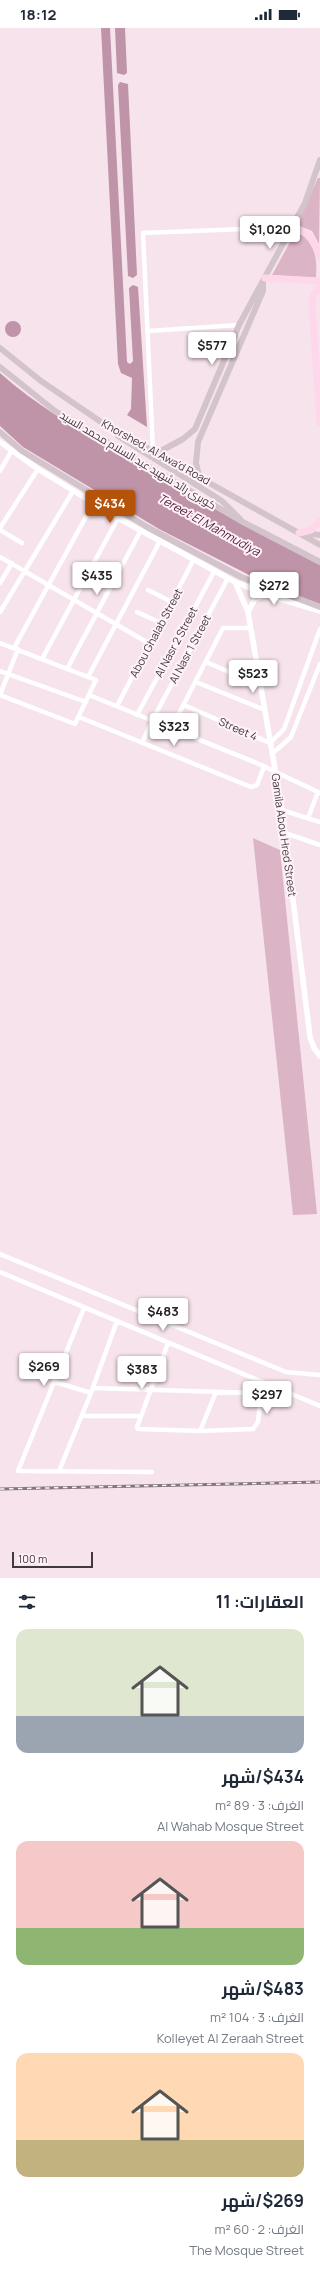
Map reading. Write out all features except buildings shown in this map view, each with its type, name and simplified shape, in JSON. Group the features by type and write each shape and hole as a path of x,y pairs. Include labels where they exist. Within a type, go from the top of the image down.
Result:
{"main road":[{"path":"155,452 184,439 196,429 239,325 257,289 264,280 305,203 320,160"},
{"path":"293,227 301,229 310,236 320,256"},
{"path":"264,280 320,281"},
{"path":"199,476 196,452 202,432 263,291 264,280"},
{"path":"320,288 314,294 312,304 320,423"},
{"name":"Khorshed, Al Awa'd Road","path":"0,348 41,381 104,424 320,545"},
{"name":"كوبرى رائد شهيد عبد السلام محمد السيد","path":"0,367 55,411 241,521"},
{"path":"104,424 137,448 227,505 241,521 320,562"},
{"path":"196,429 202,432"},
{"path":"0,432 22,451 147,527 241,577 320,607"},
{"path":"298,533 311,530 320,521"},
{"path":"298,533 320,535"}],"street":[{"path":"155,452 143,233 293,227"},
{"path":"148,331 239,325"},
{"path":"0,442 38,469 93,504 235,582 320,611"},
{"path":"0,471 12,450"},
{"path":"22,543 0,529 38,469"},
{"path":"0,612 73,491"},
{"path":"0,642 16,649 94,679 96,681 79,717 74,724 0,695 16,649 93,504"},
{"path":"42,659 118,518"},
{"path":"67,669 141,530"},
{"path":"88,677 160,541"},
{"path":"0,557 150,644"},
{"name":"Abou Ghalab Street","path":"118,706 194,559"},
{"path":"0,583 12,563"},
{"name":"Al Nasr 2 Street","path":"138,715 215,570"},
{"name":"Al Nasr 1 Street","path":"142,743 152,721 228,578"},
{"name":"Gamila Abou Hred Street","path":"235,582 248,612 282,810 310,1037 314,1048 320,1056"},
{"path":"148,590 172,602"},
{"path":"248,612 255,599 267,594"},
{"path":"137,612 161,623"},
{"path":"171,728 223,628 250,628"},
{"path":"270,743 284,729 320,629"},
{"path":"206,662 260,685"},
{"path":"272,754 291,738 320,664"},
{"path":"0,670 86,702"},
{"path":"196,682 265,710"},
{"path":"89,695 264,767 319,793 308,818"},
{"name":"Street 4","path":"184,704 270,743"},
{"path":"79,717 251,787 257,785 264,767"},
{"path":"282,810 320,822"},
{"path":"285,834 320,845"},
{"path":"0,1254 286,1372 320,1375"},
{"path":"0,1272 116,1322 320,1406"},
{"path":"84,1308 18,1471 152,1472"},
{"path":"58,1471 92,1391 116,1322"},
{"path":"168,1343 137,1427 139,1429 200,1431 255,1428 258,1422 261,1394"},
{"path":"55,1382 92,1391 151,1390 290,1394"},
{"path":"200,1431 216,1392"},
{"path":"82,1416 141,1416"}],"shaded area":[{"path":"318,178 320,178 319,244 312,231 297,225"},
{"path":"295,233 305,236 312,246 316,260 316,278 272,275"},
{"path":"253,838 280,850 317,1214 293,1215"}],"water":[{"path":"101,28 110,28 127,362 130,364 133,361 129,288 133,285 138,287 147,427 127,415 131,409 132,378 121,373 118,364"},
{"path":"115,28 125,28 127,73 124,75 117,73"},
{"path":"120,82 128,84 137,275 133,278 128,276 118,85"},
{"path":"13,321 19,323 21,329 19,335 13,337 7,335 5,329 7,323"},
{"name":"Tereet El Mahmudiya","path":"0,373 42,406 87,435 193,497 320,565 320,604 269,585 159,529 23,447 0,426"}],"railway":[{"path":"0,1489 320,1482"}]}
